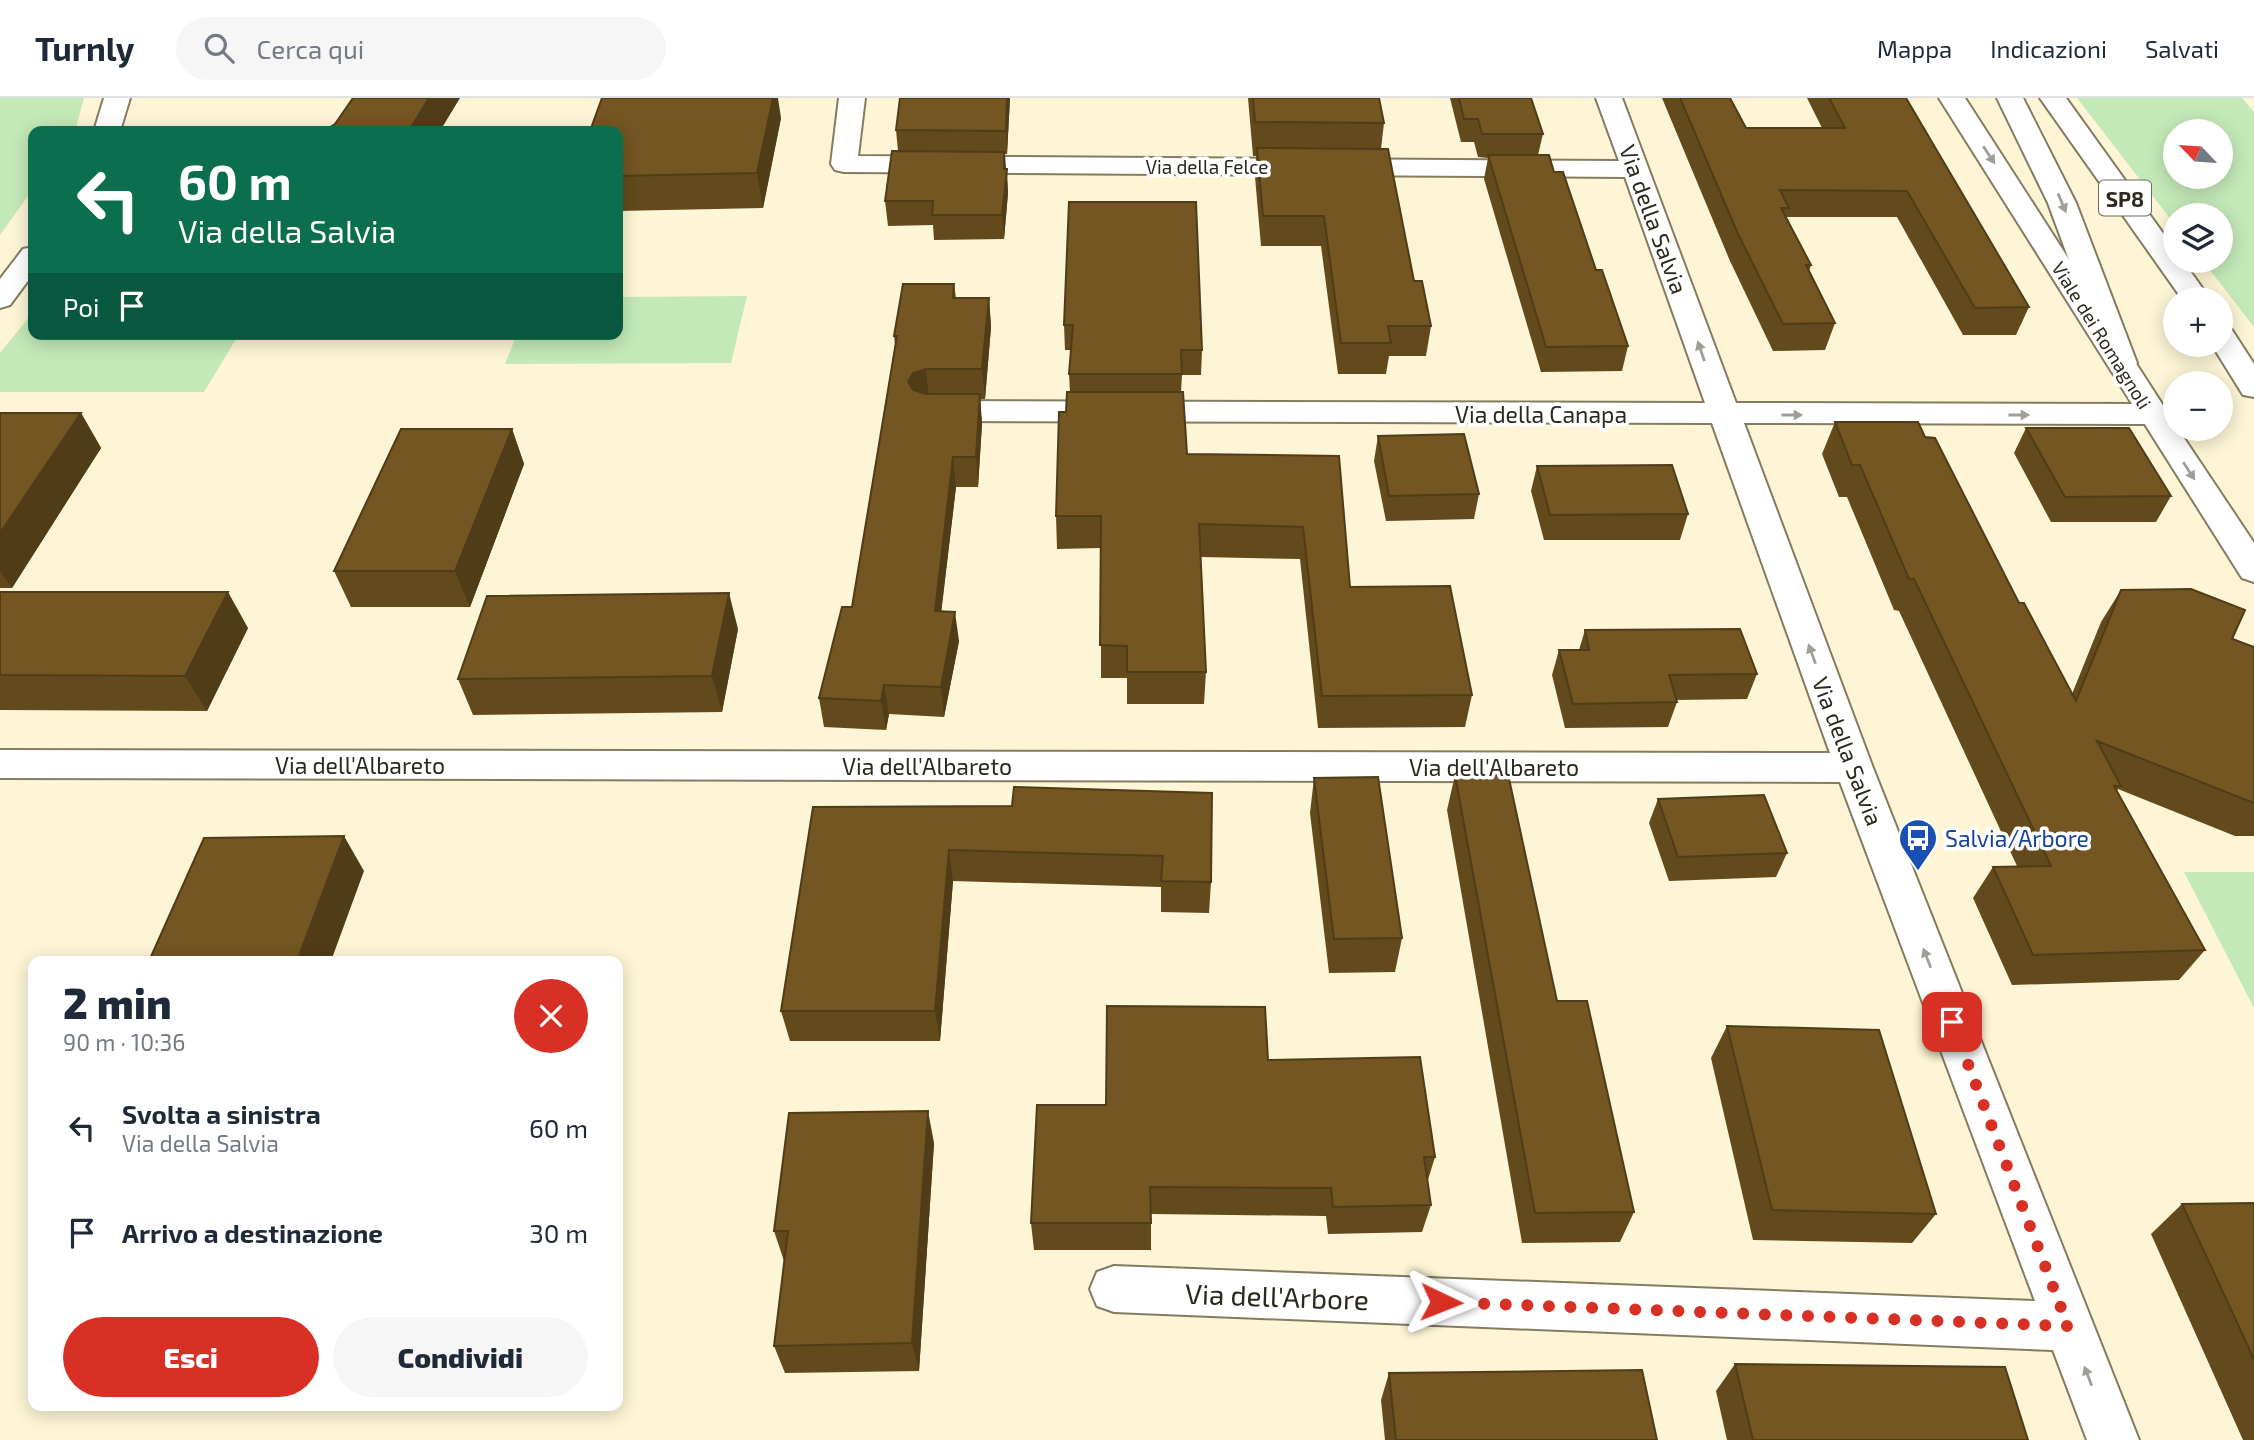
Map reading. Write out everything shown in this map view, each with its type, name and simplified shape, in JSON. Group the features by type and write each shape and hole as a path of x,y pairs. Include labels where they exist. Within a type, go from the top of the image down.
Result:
{"street":[{"path":"109,126 117,98"},
{"name":"Via della Felce","path":"852,98 844,164 1637,169"},
{"name":"Via della Salvia","path":"1609,98 1854,768 2113,1440"},
{"name":"Viale dei Romagnoli","path":"1952,98 2122,363 2151,414 2254,570"},
{"path":"2010,98 2062,203 2122,363"},
{"name":"SP8","path":"2053,98 2187,287"},
{"path":"0,299 28,262"},
{"path":"2233,355 2254,388"},
{"name":"Via della Canapa","path":"930,411 2151,414"},
{"name":"Via dell'Albareto","path":"0,764 1854,768"},
{"name":"Via dell'Arbore","path":"1114,1289 2068,1326"}],"green space":[{"path":"0,98 84,98 76,126 28,126 28,196 0,235"},
{"path":"2077,98 2242,98 2254,112 2254,327 2233,300 2233,287 2223,287 2212,273 2233,273 2233,203 2163,203 2163,209"},
{"path":"747,296 731,363 505,364 515,340 623,340 623,297"},
{"path":"28,318 28,340 235,340 204,392 0,392 0,353"},
{"path":"2184,872 2254,872 2254,1008"}],"building":[{"path":"353,98 429,98 412,126 332,126"},
{"path":"602,98 773,98 757,173 623,176 623,126 592,126"},
{"path":"900,98 1007,98 1006,131 896,130"},
{"path":"1253,98 1379,98 1384,123 1255,122"},
{"path":"1459,98 1531,98 1543,134 1482,134 1478,119 1464,119"},
{"path":"1680,98 1730,98 1746,128 1845,128 1829,98 1906,98 2029,307 1975,308 1907,191 1780,190 1789,208 1781,208 1811,265 1806,265 1835,323 1783,324 1738,234"},
{"path":"1257,148 1388,149 1414,281 1422,281 1431,326 1388,326 1391,343 1341,343 1324,216 1263,216"},
{"path":"892,151 1004,152 1004,169 1007,169 1002,215 932,215 933,201 885,201"},
{"path":"1488,155 1549,155 1554,172 1563,172 1596,270 1602,270 1628,346 1546,347"},
{"path":"1069,202 1196,202 1202,350 1181,350 1182,374 1069,374 1073,325 1064,325"},
{"path":"903,284 954,284 953,298 989,298 982,369 926,369 913,373 908,382 913,390 926,394 980,394 976,457 953,457 935,611 955,612 941,687 884,685 881,701 819,698 842,607 852,607 897,336 894,336"},
{"path":"1067,392 1183,392 1187,454 1339,456 1350,587 1450,586 1472,695 1322,696 1303,527 1199,524 1206,672 1127,672 1127,646 1100,645 1101,516 1056,516 1059,412 1066,412"},
{"path":"0,413 81,413 0,533"},
{"path":"1835,422 1918,422 1925,437 1935,438 2019,603 2024,603 2076,701 2121,590 2191,589 2245,610 2232,639 2254,647 2254,803 2097,741 2121,786 2114,786 2205,950 2033,955 1993,867 2051,866 1914,579 1909,579 1860,465 1852,465"},
{"path":"2026,428 2129,428 2171,496 2065,497"},
{"path":"401,429 512,429 455,571 334,571"},
{"path":"1464,434 1479,494 1389,496 1378,436"},
{"path":"1672,465 1688,514 1550,515 1537,466"},
{"path":"0,592 228,592 185,676 0,675"},
{"path":"729,593 712,676 458,679 487,596"},
{"path":"1740,629 1757,674 1669,675 1677,702 1573,704 1559,650 1589,650 1585,630"},
{"path":"1508,774 1557,1001 1587,1001 1634,1212 1535,1213 1455,775"},
{"path":"1378,777 1402,938 1334,939 1314,778"},
{"path":"1014,787 1212,793 1211,882 1161,881 1163,856 949,850 935,1011 781,1011 813,807 1012,806"},
{"path":"1764,795 1787,853 1678,857 1658,799"},
{"path":"344,836 299,956 151,956 204,838"},
{"path":"1107,1006 1265,1007 1268,1060 1420,1057 1435,1157 1424,1157 1431,1205 1333,1207 1331,1188 1150,1187 1151,1223 1031,1223 1037,1105 1106,1105"},
{"path":"1727,1026 1879,1030 1936,1214 1772,1210"},
{"path":"928,1111 912,1343 774,1346 788,1231 774,1231 789,1113"},
{"path":"2254,1203 2254,1359 2182,1204"},
{"path":"1735,1364 2005,1367 2028,1440 1753,1440"},
{"path":"1642,1370 1657,1440 1396,1440 1389,1373"}],"place":[{"name":"Salvia/Arbore","path":"1918,872"}],"route":[{"path":"1441,1302 2068,1326 1952,1022"}]}
